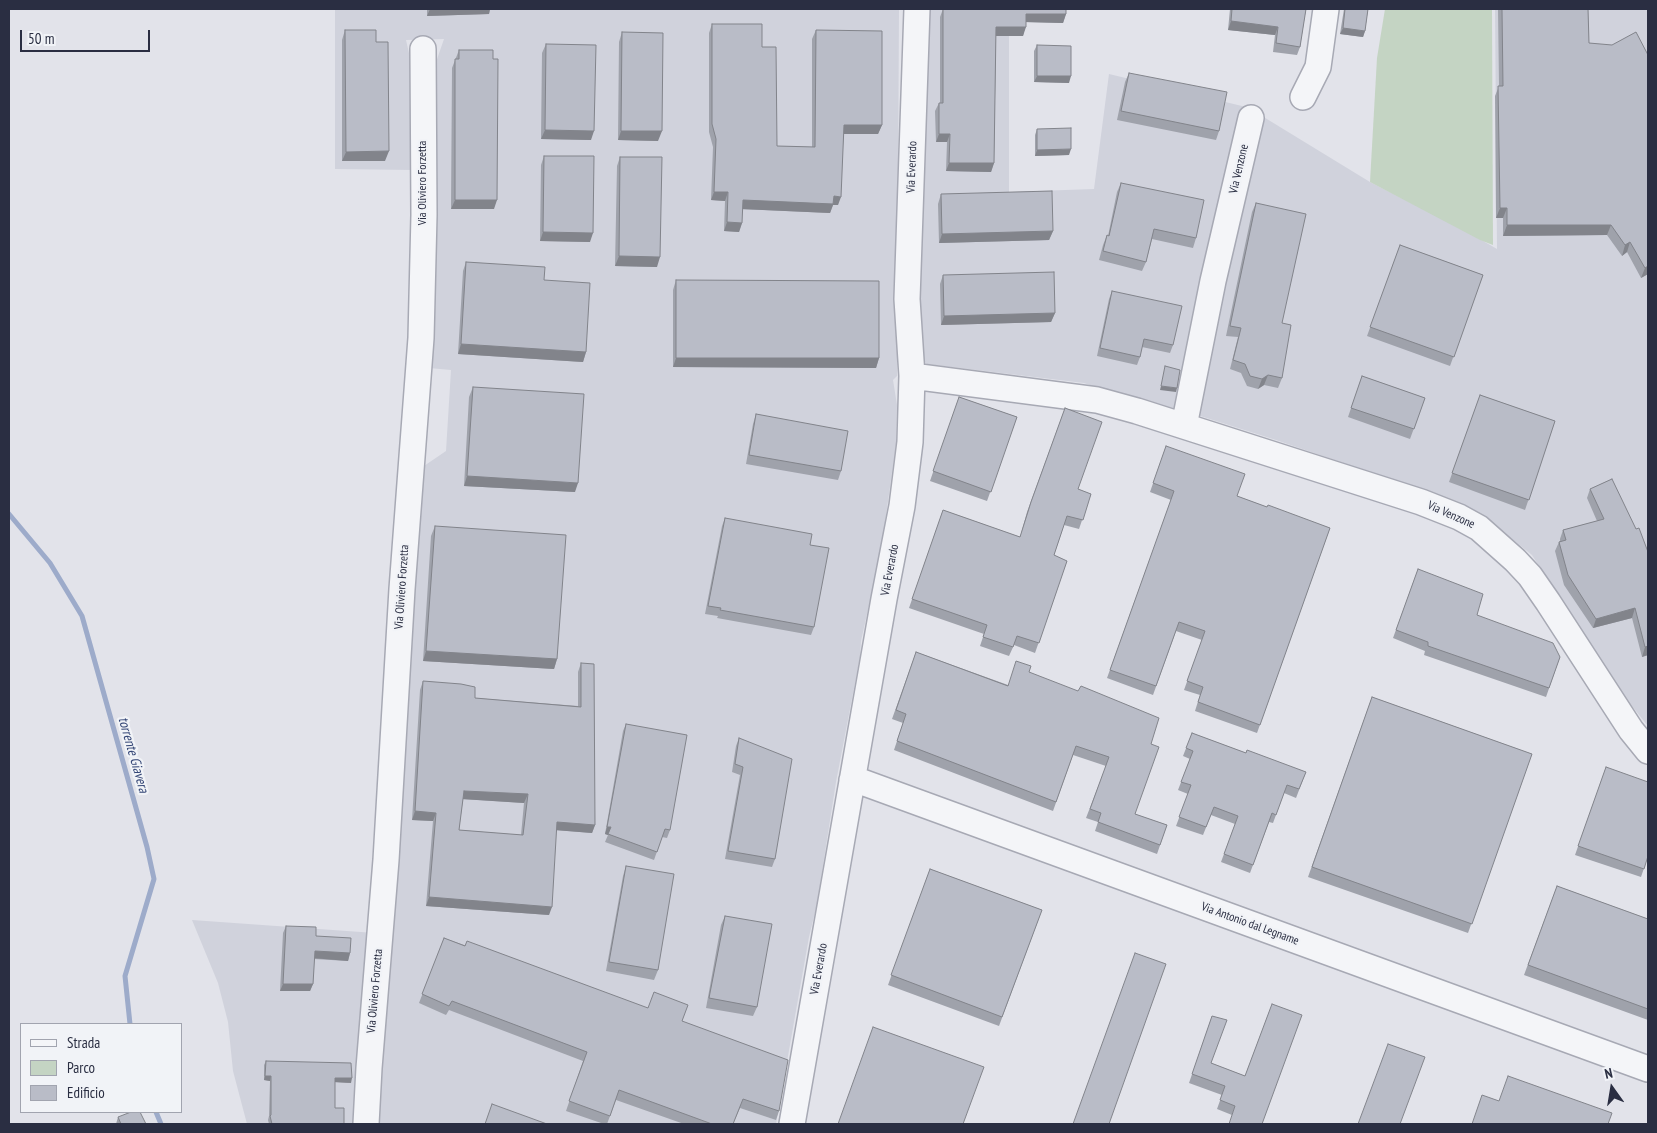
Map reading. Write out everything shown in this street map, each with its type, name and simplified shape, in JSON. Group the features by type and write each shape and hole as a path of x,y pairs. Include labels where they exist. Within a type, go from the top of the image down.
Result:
{"street":[{"name":"Via Everardo","path":"792,1124 902,506 910,442 912,376 907,299 917,9"},
{"path":"1303,97 1318,67 1326,9"},
{"name":"Via Oliviero Forzetta","path":"366,1124 386,860 402,589 420,338 424,215 423,49"},
{"name":"Via Venzone","path":"1184,426 1213,281 1251,118"},
{"name":"Via Venzone","path":"912,376 1097,400 1137,411 1421,502 1459,517 1479,528 1530,576 1631,730 1648,751"},
{"name":"Via Antonio dal Legname","path":"852,780 1648,1069"}],"shaded area":[{"path":"335,9 899,9 897,376 893,380 897,405 896,444 881,551 861,641 860,657 836,782 817,904 809,937 776,1124 247,1124 233,1071 228,1022 218,983 192,920 389,934 411,609 421,508 421,468 446,451 451,370 429,368 435,65 444,39 406,40 411,62 413,170 335,169"},
{"path":"929,9 1009,9 1009,192 1094,189 1109,74 1242,106 1262,116 1370,182 1497,249 1495,9 1648,9 1648,726 1614,684 1532,555 1481,514 1437,495 1276,440 1194,414 1119,395 1084,383 927,364 919,357 916,250"}],"green space":[{"path":"1385,9 1492,9 1493,245 1370,182 1377,58"}],"building":[{"path":"943,9 1066,9 1066,14 1026,14 1026,27 996,27 994,163 949,163 950,134 939,134 939,103 943,103"},
{"path":"1232,9 1306,9 1300,47 1276,43 1278,27 1231,21"},
{"path":"1345,9 1368,9 1365,31 1343,28"},
{"path":"1502,9 1588,9 1589,43 1612,45 1636,32 1648,55 1648,266 1645,268 1630,242 1625,245 1611,225 1507,225 1507,208 1500,208 1498,86 1503,86"},
{"path":"712,24 762,24 762,47 776,47 777,146 815,147 816,30 882,31 882,125 844,125 841,197 834,196 833,204 743,200 742,223 727,222 728,192 714,192 716,139 712,124"},
{"path":"345,30 376,30 376,42 388,42 389,151 346,152"},
{"path":"622,32 663,33 662,131 621,131"},
{"path":"546,44 596,45 594,131 545,130"},
{"path":"1037,45 1071,46 1071,76 1037,76"},
{"path":"459,50 493,50 493,59 498,59 497,200 455,200 455,59 459,59"},
{"path":"1129,73 1227,92 1219,131 1121,111"},
{"path":"1071,128 1071,149 1037,150 1037,129"},
{"path":"544,156 594,156 593,233 543,232"},
{"path":"620,157 662,157 660,257 619,256"},
{"path":"1121,183 1204,200 1196,238 1154,229 1146,262 1103,251 1107,235 1109,236"},
{"path":"1052,191 1053,231 942,234 941,194"},
{"path":"1256,203 1306,214 1282,323 1291,325 1282,378 1268,375 1262,379 1250,376 1245,364 1233,360 1241,328 1230,326"},
{"path":"1400,245 1483,275 1454,357 1370,327"},
{"path":"466,262 545,267 544,280 590,283 586,352 461,344"},
{"path":"1054,272 1055,313 944,316 943,275"},
{"path":"676,280 879,281 879,358 676,358"},
{"path":"1112,291 1182,306 1173,345 1144,339 1140,357 1100,348"},
{"path":"1165,366 1180,370 1177,388 1161,386"},
{"path":"1362,376 1425,398 1414,429 1351,408"},
{"path":"473,387 584,394 578,483 467,476"},
{"path":"1480,395 1555,421 1529,500 1452,473"},
{"path":"959,397 1017,417 991,492 933,471"},
{"path":"1065,408 1102,422 1078,489 1091,494 1083,520 1067,516 1054,555 1067,561 1039,643 1017,636 1013,647 983,637 987,625 912,599 943,510 1020,537"},
{"path":"756,414 848,431 841,471 749,455"},
{"path":"1166,446 1245,474 1237,496 1267,507 1268,505 1330,528 1260,725 1198,702 1203,687 1187,681 1205,631 1179,622 1156,686 1110,670 1174,491 1153,483"},
{"path":"1612,479 1636,529 1639,528 1648,552 1648,646 1645,647 1635,608 1596,619 1568,575 1559,542 1566,540 1563,530 1604,519 1590,489"},
{"path":"725,518 812,534 810,545 829,548 814,627 720,610 721,608 708,606"},
{"path":"435,526 566,535 557,659 426,651"},
{"path":"1418,569 1483,594 1477,615 1553,643 1560,657 1549,688 1428,646 1428,642 1396,630"},
{"path":"916,652 1008,686 1016,661 1031,666 1029,672 1078,691 1081,686 1159,718 1151,744 1159,747 1135,814 1167,825 1160,845 1098,822 1101,813 1090,809 1109,757 1076,746 1056,802 897,741 906,714 896,710"},
{"path":"581,663 594,664 595,825 557,822 552,907 429,897 436,813 415,811 423,681 475,687 475,698 581,707","holes":["464,791 528,794 523,835 459,830"]},
{"path":"1372,697 1532,754 1472,924 1312,867"},
{"path":"626,724 687,735 670,830 665,829 657,852 608,834 611,827 607,827"},
{"path":"1192,733 1246,753 1247,750 1306,772 1299,789 1287,785 1276,815 1272,813 1253,865 1224,854 1238,816 1214,807 1206,827 1179,817 1191,785 1181,782 1193,751 1186,748"},
{"path":"739,738 792,759 775,859 728,851 743,767 735,764"},
{"path":"1606,767 1648,782 1648,856 1644,869 1578,846"},
{"path":"626,866 674,874 658,970 609,962"},
{"path":"930,869 1042,910 1002,1017 891,975"},
{"path":"1557,886 1648,919 1648,1009 1528,965"},
{"path":"725,916 772,924 757,1007 709,998"},
{"path":"286,926 316,927 316,936 351,938 350,953 315,951 313,984 283,984"},
{"path":"444,938 465,946 467,941 648,1008 654,992 688,1005 682,1021 788,1060 779,1111 743,1099 733,1124 712,1124 619,1090 610,1116 569,1101 587,1052 452,1001 449,1006 422,994"},
{"path":"1135,953 1166,964 1109,1124 1073,1124"},
{"path":"1272,1004 1302,1015 1262,1124 1229,1124 1235,1106 1220,1100 1225,1086 1192,1074 1212,1016 1227,1020 1211,1063 1245,1076"},
{"path":"873,1027 984,1067 963,1124 838,1124"},
{"path":"1388,1044 1425,1057 1400,1124 1358,1124"},
{"path":"266,1061 351,1063 352,1078 335,1078 335,1108 344,1108 344,1124 272,1124 270,1116 271,1076 265,1076"},
{"path":"1508,1076 1612,1113 1608,1124 1472,1124 1482,1095 1499,1101"},
{"path":"492,1104 547,1124 485,1124"},
{"path":"128,1113 140,1113 146,1124 121,1124 118,1117"}],"waterway":[{"name":"torrente Giavera","path":"9,514 50,563 82,616 147,847 154,879 125,976 130,1023"},
{"name":"torrente Giavera","path":"156,1113 161,1124"}]}
